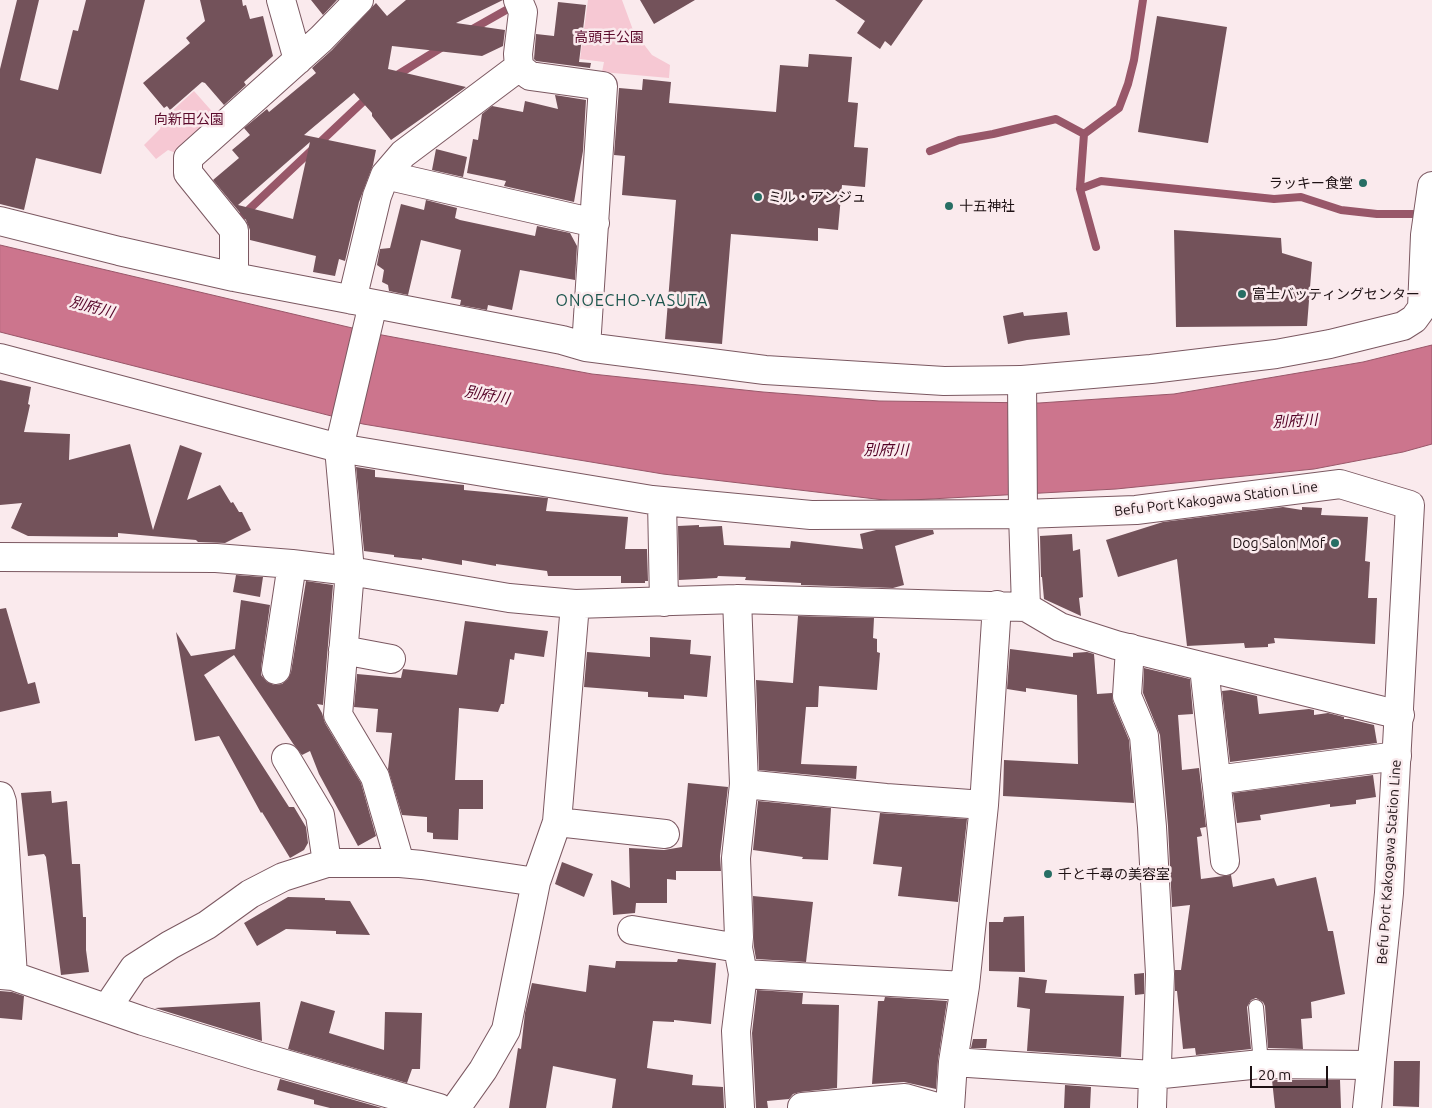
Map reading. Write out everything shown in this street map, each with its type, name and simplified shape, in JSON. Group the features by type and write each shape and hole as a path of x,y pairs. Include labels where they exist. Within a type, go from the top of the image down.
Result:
{"street":[{"path":"281,0 298,60"},
{"path":"234,277 234,230 188,173 188,158 298,60 359,0"},
{"path":"520,6 518,54 520,67 530,76 603,86 586,347"},
{"path":"400,863 375,776 338,714 350,571 340,448 363,302 377,196 385,175 403,154 520,67"},
{"path":"385,175 595,223"},
{"path":"0,221 234,277 562,340 586,347 765,370 1022,386 1276,354 1330,344 1403,326 1414,319 1427,304 1425,235 1432,186"},
{"path":"0,358 340,448 662,501 811,515 1023,508"},
{"path":"1022,386 1026,607"},
{"name":"Befu Port Kakogawa Station Line","path":"1023,508 1136,510 1340,484 1410,505 1389,893 1367,1108"},
{"path":"662,501 664,602"},
{"path":"0,557 216,558 292,564 350,571 509,598 575,604 738,599 1026,607 1060,626 1116,645 1400,715"},
{"path":"276,670 292,564"},
{"path":"738,599 744,784 736,858 741,961 736,1031 740,1108"},
{"path":"456,1108 483,1070 506,1030 536,882 557,822 575,604"},
{"path":"950,1108 953,1062 965,986 984,805 997,605"},
{"path":"1130,648 1127,696 1144,736 1152,827 1160,974 1157,1064 1153,1075 1152,1108"},
{"path":"343,650 391,659"},
{"path":"1204,667 1225,861"},
{"path":"1216,780 1397,756"},
{"path":"286,758 320,815 327,863"},
{"path":"744,784 886,798 984,805"},
{"path":"0,796 2,802 7,975 257,1056 439,1108"},
{"path":"557,822 665,834"},
{"path":"107,1008 134,968 170,945 208,925 250,894 283,877 327,863 400,863 536,882"},
{"path":"632,930 741,961 965,986"},
{"path":"953,1062 1153,1075 1261,1064 1370,1065"},
{"path":"802,1107 842,1106 905,1098 940,1108"}],"lane":[{"path":"1256,1007 1261,1064"}],"green space":[{"name":"高頭手公園","path":"588,0 622,0 633,30 652,55 670,65 669,78 602,72 604,62 580,59"},
{"name":"向新田公園","path":"194,91 217,117 176,153 168,150 156,159 144,145 160,129 163,119"}],"water":[{"name":"別府川","path":"0,245 382,335 592,374 763,392 879,401 1039,403 1174,394 1363,362 1432,345 1432,444 1403,452 1314,469 1116,489 893,501 663,474 363,424 0,332"}],"building":[{"path":"17,0 39,0 20,80 58,90 73,30 78,31 86,0 145,0 101,174 36,158 24,210 0,204 0,69"},
{"path":"200,0 242,0 243,6 246,5 250,19 263,16 273,56 244,82 246,85 224,105 202,82 170,110 167,106 164,108 143,83 190,43 186,38 205,21"},
{"path":"311,0 337,0 323,15"},
{"path":"406,0 503,0 456,23 505,30 503,46 482,56 392,46 388,69 466,87 391,140 372,116 372,113 354,93 304,135 376,150 373,165 359,202 345,261 339,259 335,276 313,272 316,256 250,240 250,230 246,220 213,180 239,158 232,150 250,135 244,128 267,109 269,112 316,73 312,68 332,50 376,3 387,16","holes":["310,142 293,219 238,205"]},
{"path":"640,0 695,0 654,24"},
{"path":"835,0 923,0 891,46 885,41 880,49 857,33 865,21"},
{"path":"558,2 586,5 579,62 591,63 590,68 536,61 534,59 536,34 554,36"},
{"path":"1157,16 1227,27 1208,143 1138,132"},
{"name":"ミル・アンジュ","path":"809,54 852,57 848,102 858,103 854,147 868,148 865,187 842,185 838,230 818,228 818,241 731,234 722,344 665,339 676,200 622,195 625,156 614,155 619,88 642,90 643,79 671,82 669,103 776,112 780,65 808,67"},
{"path":"555,95 586,100 583,151 574,202 504,186 506,181 467,173 473,139 478,140 482,114 492,106 523,112 525,101 558,109"},
{"path":"436,149 467,157 463,177 432,170"},
{"path":"426,200 457,208 455,218 460,220 535,236 537,226 570,233 577,246 575,280 520,270 512,310 488,305 487,310 460,305 461,300 451,298 461,250 421,240 408,295 389,291 388,285 382,282 384,270 377,265 380,249 390,248 401,204 424,210"},
{"name":"富士バッティングセンター","path":"1174,230 1281,238 1282,253 1312,262 1307,326 1176,327"},
{"path":"1023,312 1024,316 1067,312 1070,335 1008,344 1003,316"},
{"path":"0,380 31,387 28,404 30,405 24,432 70,434 69,460 130,444 153,530 180,445 202,453 187,500 220,485 231,503 233,502 239,512 242,512 251,530 225,543 198,542 196,540 118,533 118,537 28,536 11,528 22,503 0,505"},
{"path":"356,467 375,470 375,477 464,485 464,490 548,498 546,511 628,517 625,549 647,549 648,581 645,581 645,583 621,583 621,576 548,576 547,571 496,564 496,566 462,560 462,565 422,558 422,560 394,557 394,555 364,551"},
{"path":"1283,507 1302,510 1302,507 1322,508 1321,515 1368,517 1365,561 1370,562 1368,598 1377,598 1375,644 1274,638 1275,643 1268,644 1268,647 1245,648 1244,643 1187,646 1177,559 1118,577 1106,540 1163,522"},
{"path":"699,525 699,527 722,526 724,545 790,548 791,541 863,549 860,534 876,530 933,530 934,534 895,546 904,585 893,588 801,585 801,583 745,580 746,577 718,576 717,578 679,580 678,526"},
{"path":"1072,534 1073,551 1080,549 1083,597 1079,598 1081,616 1044,599 1041,577 1040,536"},
{"path":"236,575 263,577 260,597 233,592"},
{"path":"306,581 333,585 323,705 317,704 325,723 361,783 376,836 358,846 319,774 310,751 302,755 294,745 234,655 204,675 289,807 294,807 306,827 308,843 304,850 290,858 261,813 219,736 195,741 176,632 191,656 235,649 241,600 270,605 261,675 267,682 274,685 282,684 288,679 291,672"},
{"path":"6,608 28,684 35,682 40,703 0,712 0,609"},
{"path":"798,616 874,618 873,638 877,639 877,652 880,653 877,690 819,686 818,707 806,707 801,764 857,766 856,779 759,770 756,680 793,683"},
{"path":"465,621 548,631 544,657 515,653 514,660 510,659 504,704 501,704 498,712 459,708 455,780 483,780 483,809 459,809 458,840 433,839 433,833 427,832 427,817 402,815 388,769 392,733 376,732 378,709 354,707 357,674 401,678 403,669 457,675"},
{"path":"650,637 691,640 690,654 711,656 707,697 684,695 684,699 648,697 648,692 584,687 587,652 650,657"},
{"path":"1010,649 1073,657 1073,653 1087,652 1094,654 1097,694 1112,693 1113,702 1129,740 1134,803 1003,796 1004,760 1078,764 1077,695 1026,688 1026,692 1007,689"},
{"path":"1144,668 1190,679 1193,714 1178,715 1182,770 1199,768 1206,827 1200,828 1202,836 1197,837 1201,879 1231,875 1233,887 1274,878 1277,886 1316,877 1328,931 1333,931 1345,994 1311,1002 1312,1018 1301,1019 1303,1049 1268,1048 1265,1006 1263,1002 1256,998 1251,1000 1247,1007 1251,1049 1196,1055 1195,1048 1183,1049 1177,991 1175,991 1175,970 1181,970 1190,905 1172,907 1168,826 1160,735 1143,693"},
{"path":"1231,690 1257,696 1259,714 1309,709 1314,710 1314,715 1328,713 1344,717 1344,719 1374,725 1377,743 1230,762 1222,691"},
{"path":"1373,775 1376,797 1356,800 1356,804 1330,807 1330,804 1260,815 1261,820 1237,823 1233,793"},
{"path":"688,783 728,787 720,856 721,871 676,871 676,880 667,879 667,903 636,903 635,913 613,915 611,880 630,888 629,848 664,850 682,847"},
{"path":"51,791 52,803 67,801 72,864 80,864 83,917 86,917 86,950 89,972 61,975 46,857 44,854 28,856 21,793"},
{"path":"758,801 831,808 828,860 802,859 803,857 753,850"},
{"path":"880,813 967,819 958,902 898,896 902,867 873,864"},
{"path":"562,862 593,874 584,897 555,884"},
{"path":"753,896 813,902 806,962 756,959"},
{"path":"288,897 350,901 370,935 336,934 336,931 286,929 257,946 244,923"},
{"path":"1024,916 1025,972 989,971 989,922 1003,922 1004,917"},
{"path":"678,959 716,963 711,1024 674,1020 674,1022 653,1021 647,1068 693,1075 692,1085 723,1087 724,1108 612,1108 616,1079 553,1066 546,1108 509,1108 518,1048 521,1049 525,1013 532,983 586,992 589,965 615,968 616,961 677,962"},
{"path":"1144,973 1144,994 1135,995 1134,974"},
{"path":"1019,977 1047,980 1045,993 1124,996 1121,1057 1027,1051 1030,1009 1017,1007"},
{"path":"757,990 803,993 802,1004 839,1005 837,1088 800,1092 793,1094 789,1099 767,1101 768,1108 756,1108 752,1033"},
{"path":"0,991 24,996 22,1020 0,1018"},
{"path":"885,997 947,1001 938,1060 936,1089 904,1082 872,1084 878,1001 884,1001"},
{"path":"301,1001 335,1011 329,1033 384,1050 385,1012 422,1013 420,1069 412,1069 407,1083 288,1049"},
{"path":"260,1002 262,1041 155,1008"},
{"path":"973,1039 987,1039 986,1048 971,1048"},
{"path":"1394,1061 1420,1061 1419,1107 1393,1106"},
{"path":"280,1079 382,1108 330,1108 314,1104 314,1100 277,1090"},
{"path":"1272,1080 1340,1080 1341,1108 1275,1108"},
{"path":"1065,1085 1091,1087 1090,1108 1064,1108"}],"waterway":[{"path":"1084,134 1119,108 1134,60 1143,0"},
{"path":"469,31 515,5"},
{"path":"394,77 444,46"},
{"path":"241,217 369,96"},
{"path":"930,151 959,140 1056,119 1084,134 1080,189 1096,247"},
{"path":"1080,189 1101,181 1274,199 1301,197 1341,210 1377,214 1415,214"}],"place":[{"name":"ラッキー食堂","path":"1363,183"},
{"name":"ミル・アンジュ","path":"758,197"},
{"name":"十五神社","path":"949,206"},
{"name":"富士バッティングセンター","path":"1242,294"},
{"name":"Dog Salon Mof","path":"1335,543"},
{"name":"千と千尋の美容室","path":"1048,874"}],"district":[{"name":"ONOECHO-YASUTA","path":"632,301"}]}
